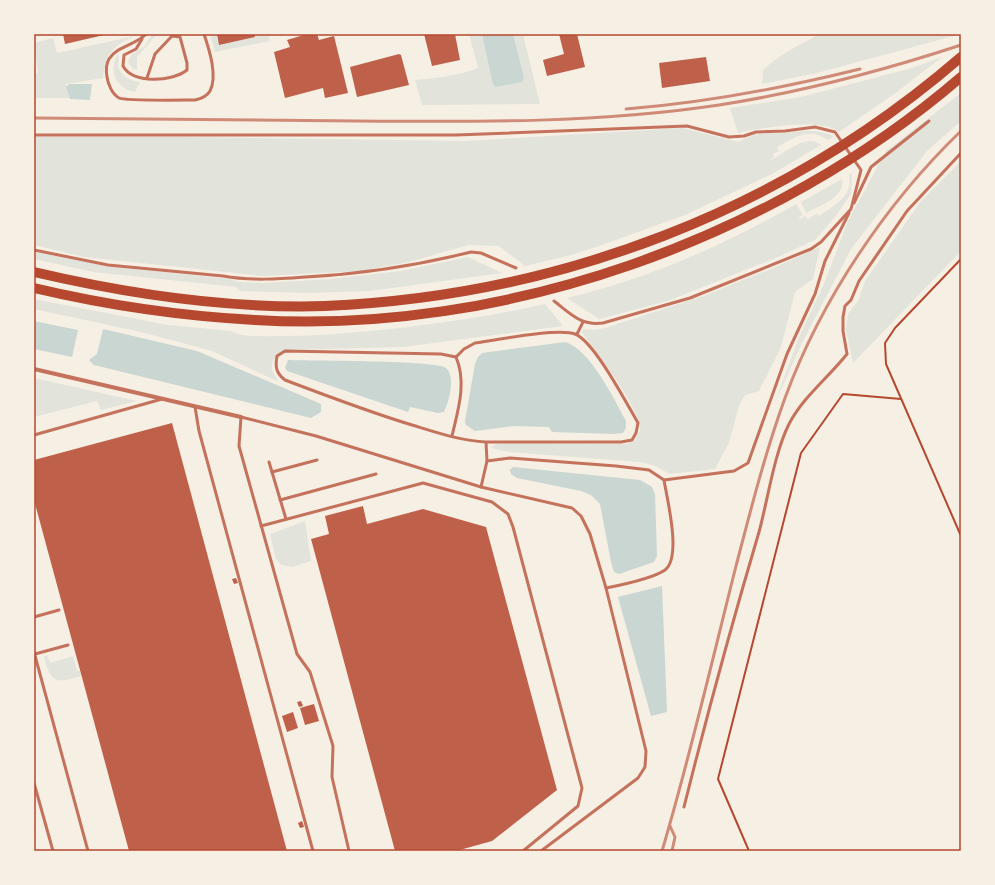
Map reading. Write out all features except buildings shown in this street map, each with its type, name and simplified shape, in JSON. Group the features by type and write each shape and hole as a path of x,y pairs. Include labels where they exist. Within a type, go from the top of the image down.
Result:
{"highway":[{"path":"34,272 127,290 197,300 257,305 324,306 455,294 578,265 640,246 700,222 746,200 823,158 902,105 961,56"},
{"path":"34,288 126,306 197,316 257,320 324,321 387,317 460,308 580,281 645,260 742,219 831,172 912,118 961,77"}],"street":[{"path":"34,369 241,417"}],"lane":[{"path":"145,34 136,49 124,55 122,66 130,75 147,78 180,75 187,70 187,63 180,37 172,36 155,54 147,78"},
{"path":"142,38 115,52 108,61 106,71 113,94 119,98 128,100 195,100 204,97 210,90 212,79 212,56 204,34"},
{"path":"487,461 510,458 616,466 649,470 664,480 734,471 748,463 787,354 815,294 825,261 871,167 929,121"},
{"path":"34,135 456,135 688,126 729,137 744,136 756,132 784,131 815,127 835,132 860,170 851,209 821,242 811,249 690,298 603,323 592,324 583,322 554,301"},
{"path":"684,807 720,669 761,522 774,468 788,426 820,383 832,372 846,354 843,317 845,306 851,300 859,281 907,211 961,153"},
{"path":"34,250 108,265 241,279 346,275 404,268 471,252 481,253 516,268"},
{"path":"577,334 583,322"},
{"path":"567,332 577,334 582,338 609,372 638,423 636,433 632,440 621,442 473,441 372,412 284,380 278,375 275,365 278,356 285,351 424,353 441,354 456,358 464,349 475,343 552,333 567,332"},
{"path":"452,436 462,385 461,369 456,358"},
{"path":"34,435 164,399"},
{"path":"196,407 199,431 313,851"},
{"path":"349,851 332,777 333,746 310,672 297,654 261,526 239,446 238,436 241,417 316,436 481,487 572,508 581,516 590,534 606,588 646,751 645,766 638,778 541,851"},
{"path":"481,487 487,461 486,442"},
{"path":"272,472 317,460"},
{"path":"269,462 286,519"},
{"path":"280,500 376,474"},
{"path":"606,588 639,580 665,570 669,565 674,547 664,480"},
{"path":"261,526 423,483 492,502 508,514 513,527 582,788 578,806 523,851"},
{"path":"34,617 59,610"},
{"path":"68,645 34,653 88,851"},
{"path":"34,783 53,851"}],"path":[{"path":"961,259 895,328 885,343 886,364 961,536"},
{"path":"749,851 718,779 801,453 843,394 901,399"}],"shaded area":[{"path":"152,34 157,34 137,57 137,70 133,69 128,62 131,55 145,46"},
{"path":"210,34 217,34 220,45 255,37 254,34 268,34 270,41 215,52"},
{"path":"469,34 523,34 540,104 422,105 415,80 455,75 478,68"},
{"path":"482,34 513,34 524,78 522,82 496,87 493,84"},
{"path":"820,34 961,34 817,73 762,84 763,70 769,64 790,50"},
{"path":"135,36 121,43 108,56 103,78 66,84 69,98 34,98 34,74 38,73 34,43 53,38 57,53"},
{"path":"118,54 118,64 122,74 128,79 140,82 135,92 123,87 116,78 114,66"},
{"path":"942,57 897,92 839,132 819,125 806,124 738,133 730,108 801,97 912,68"},
{"path":"69,84 92,84 90,100 70,99 66,87"},
{"path":"961,93 961,121 927,151 851,249 803,341 774,405 799,337 824,284 848,221 886,151"},
{"path":"682,128 739,142 751,136 766,133 809,131 821,132 834,136 828,140 821,136 808,134 790,140 777,147 779,151 773,154 774,157 768,162 794,146 808,141 821,145 772,174 685,215 571,255 525,266 499,246 468,245 409,262 361,271 263,276 84,257 34,245 34,137 189,137 465,141"},
{"path":"961,161 961,251 853,363 846,330 848,314 858,301 865,281 921,201"},
{"path":"852,173 851,194 835,217 815,240 778,257 668,301 599,319 567,298 656,271 713,247 796,204 803,215 799,217 800,219 805,216 808,219 817,213 819,216 836,204 846,194 850,182 849,174"},
{"path":"842,179 840,191 836,196 806,213 801,202"},
{"path":"820,247 813,279 795,292 781,347 759,391 745,395 739,406 729,443 715,469 670,474 653,465 639,462 509,452 491,448 496,444 504,443 627,444 636,439 640,431 639,421 634,409 617,381 582,333 583,329 595,330 605,328 703,296 773,268"},
{"path":"34,252 107,266 229,279 240,282 264,283 331,279 401,271 468,257 502,273 370,291 307,293 240,291 236,287 93,272 34,259"},
{"path":"34,299 168,325 231,331 242,335 254,336 324,335 392,329 480,317 545,304 563,326 403,347 284,350 274,359 272,365 277,381 212,351 141,332 34,309"},
{"path":"34,321 78,330 72,357 34,349"},
{"path":"103,329 197,351 321,404 321,412 311,418 94,365 89,360 97,354"},
{"path":"565,342 583,354 592,364 608,388 626,421 626,428 623,433 552,432 549,427 513,426 475,431 466,425 465,421 475,364 478,357 482,353"},
{"path":"288,360 372,361 437,365 446,368 449,372 451,377 451,390 444,412 438,413 410,407 408,412 287,371 285,368"},
{"path":"34,378 137,401 101,410 97,401 34,417"},
{"path":"513,467 640,480 652,487 655,494 657,556 654,562 619,574 614,572 600,504 591,495 581,491 517,478 511,474 510,470"},
{"path":"305,521 311,561 292,567 281,565 276,559 270,534"},
{"path":"662,586 667,712 651,716 618,597"},
{"path":"47,655 50,663 73,656 77,671 80,671 81,676 66,680 60,680 52,677 44,657"}],"railway":[{"path":"34,118 494,121 629,115 719,105 781,94 902,64 961,45"},
{"path":"626,109 685,103 744,94 860,69"},
{"path":"662,851 759,481 785,398 800,361 817,325 858,255 907,189 933,159 961,131"},
{"path":"670,826 675,837 672,851"}]}
